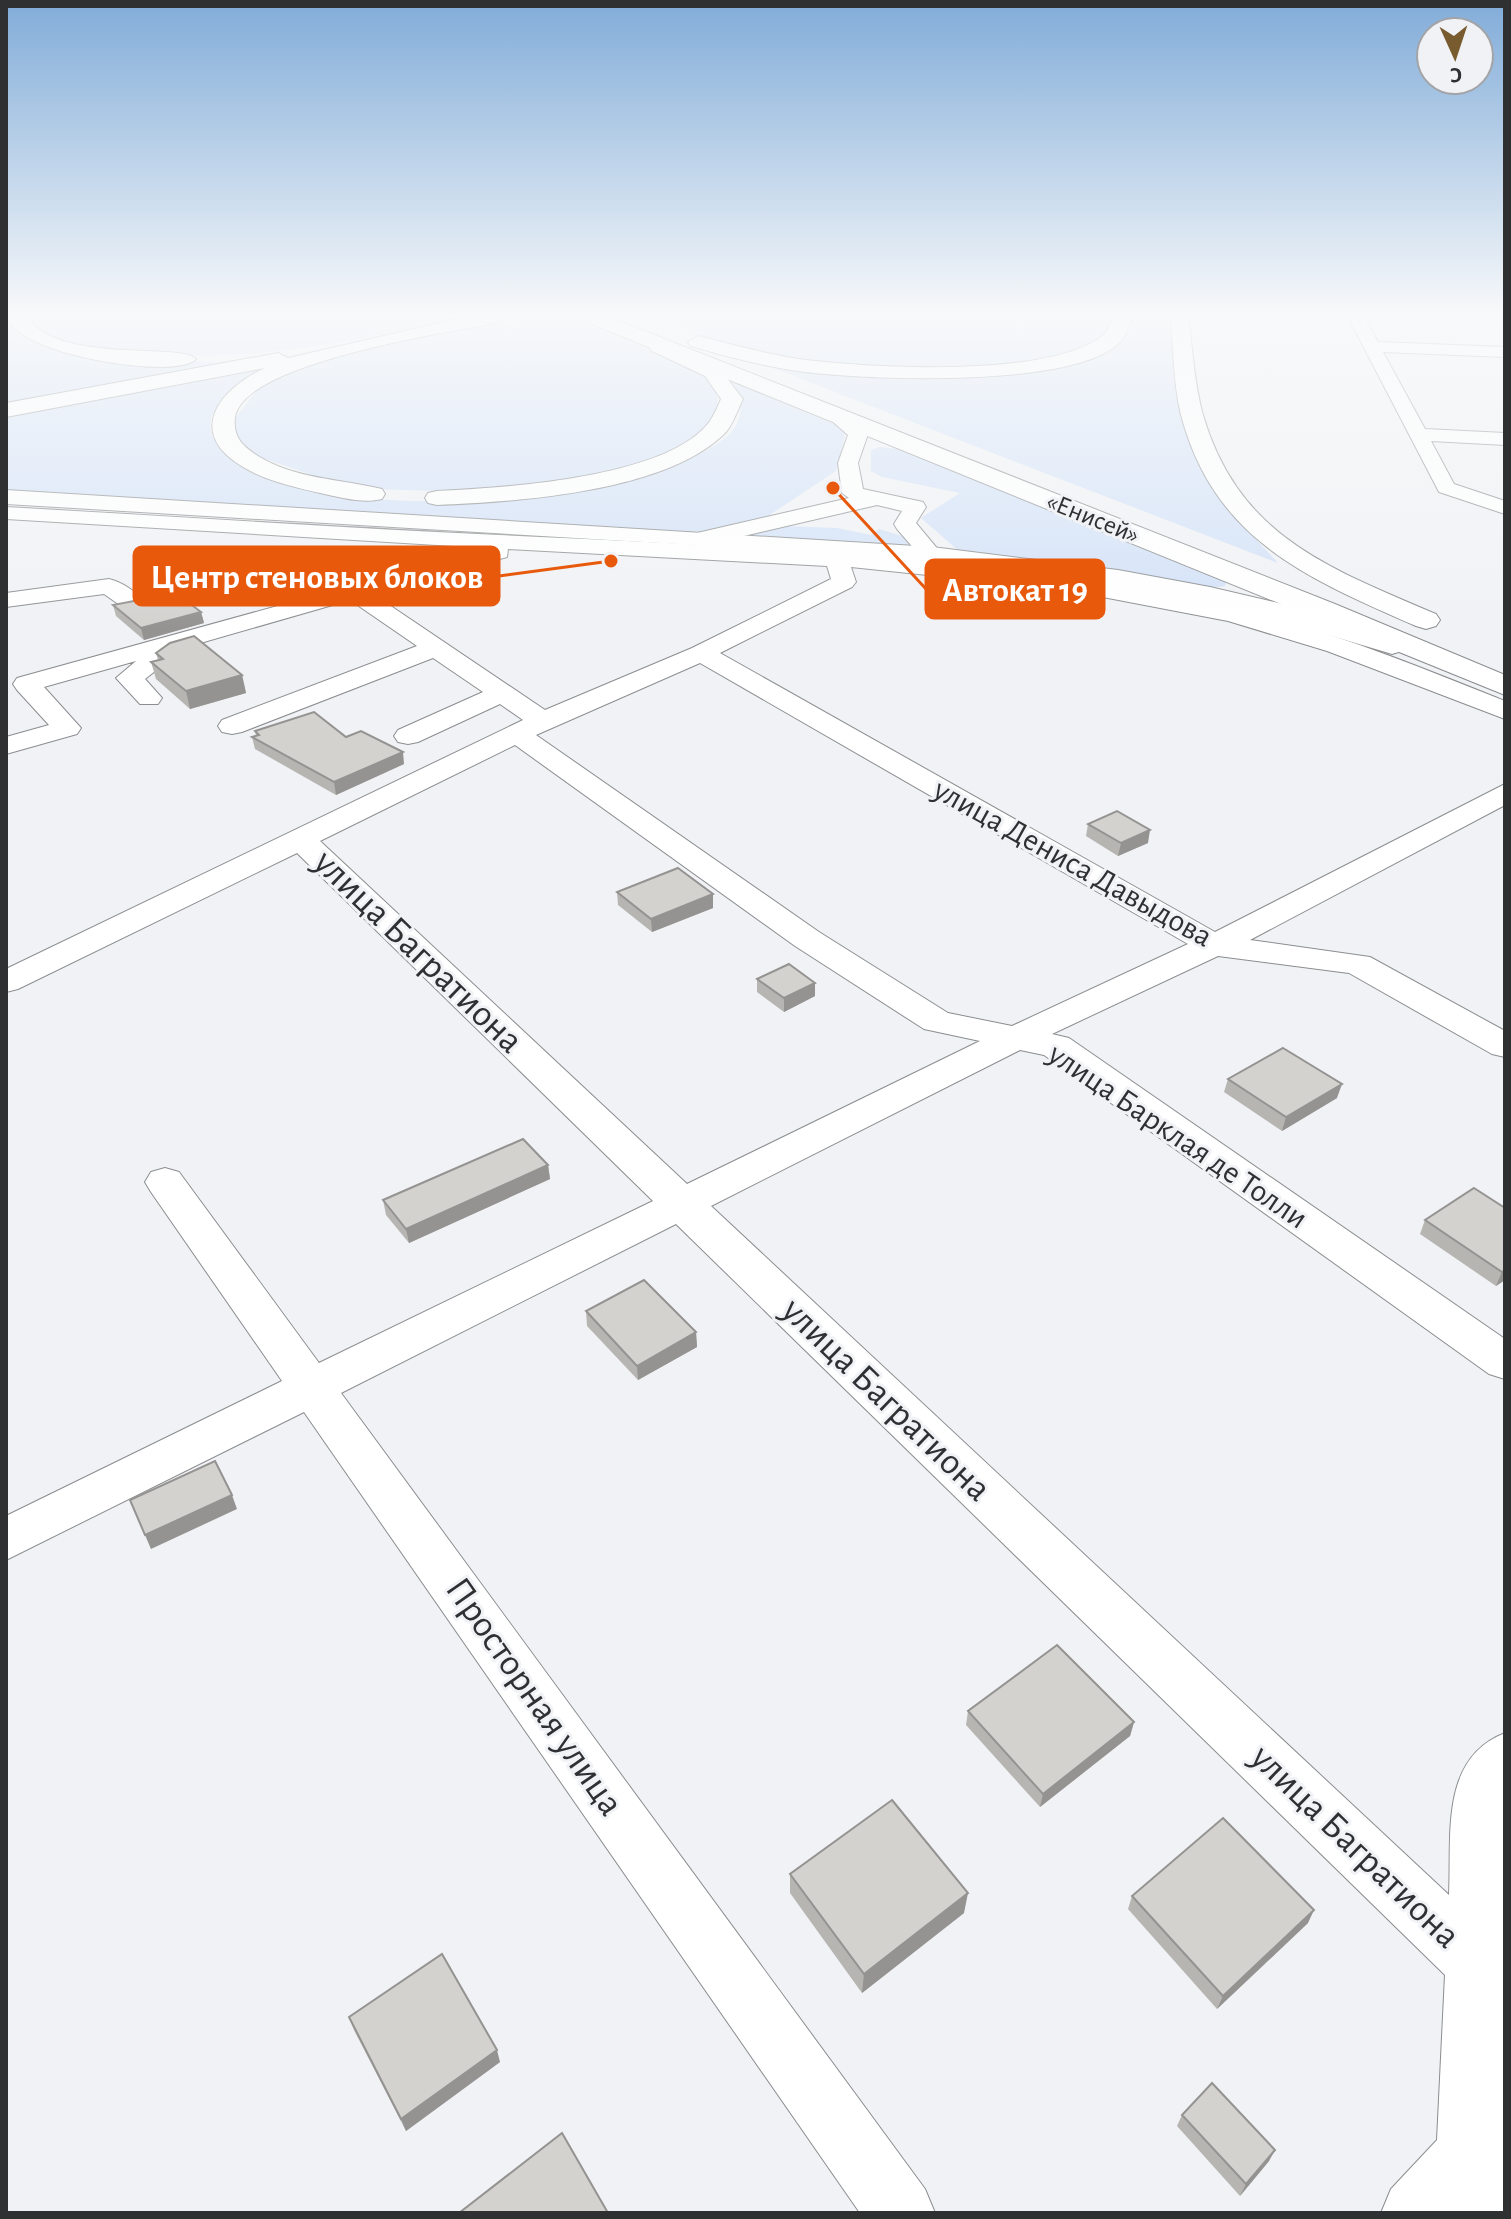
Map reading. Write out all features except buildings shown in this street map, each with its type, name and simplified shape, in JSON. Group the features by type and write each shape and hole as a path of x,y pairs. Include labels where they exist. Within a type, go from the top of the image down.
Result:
{"main road":[{"path":"221,421 223,436 235,451 256,465 325,487 402,496 471,497 567,486 647,466 703,441 724,421"},
{"name":"«Енисей»","path":"849,421 1505,686"},
{"name":"«Енисей»","path":"902,421 1448,631 1314,570 1276,547 1242,517 1222,488 1195,421"},
{"path":"6,497 930,553 1120,576 1221,595 1344,628 1478,674"}],"street":[{"path":"841,421 858,434 848,463 853,493 915,507 905,524 930,553"},
{"path":"1413,421 1446,488 1505,508"},
{"path":"1419,435 1505,439"},
{"path":"705,538 879,498"},
{"path":"6,513 837,561 948,569 1073,584 1233,615 1372,657 1505,711"},
{"path":"6,746 67,728 26,684 529,544"},
{"path":"6,982 299,838 530,728 701,653 844,582 837,561"},
{"path":"6,600 109,586 133,603"},
{"name":"улица Барклая де Толли","path":"354,592 502,693 530,728 807,939 937,1021 1056,1046 1505,1362"},
{"path":"149,698 129,678 184,640"},
{"path":"232,726 436,648"},
{"name":"улица Дениса Давыдова","path":"701,653 1214,945 1358,964 1505,1046"},
{"path":"408,736 502,693"},
{"path":"6,1539 1017,1037 1214,945 1505,793"},
{"name":"улица Багратиона","path":"299,838 1475,1961"},
{"name":"Просторная улица","path":"165,1182 314,1386 901,2213"},
{"path":"1415,2213 1472,2184 1475,1961 1483,1785 1505,1759"}],"shaded area":[{"path":"6,421 210,421 211,434 217,445 239,464 271,476 344,495 411,501 534,492 641,473 686,459 720,442 738,421 825,421 843,428 845,436 836,471 768,516 702,531 678,533 6,493"},
{"path":"236,421 718,421 701,440 622,470 475,492 374,489 329,481 254,455 234,436"},
{"path":"909,421 1197,421 1213,487 1235,517 1278,563"},
{"path":"880,447 898,449 1137,540 1227,579 1225,586 1212,588 960,552 921,518 960,493 882,477 871,471 871,450"},
{"path":"781,526 837,528 871,535 879,529 902,536 911,548 738,538"}],"place":[{"name":"Автокат 19","path":"833,488"},
{"name":"Центр стеновых блоков","path":"611,561"}]}
